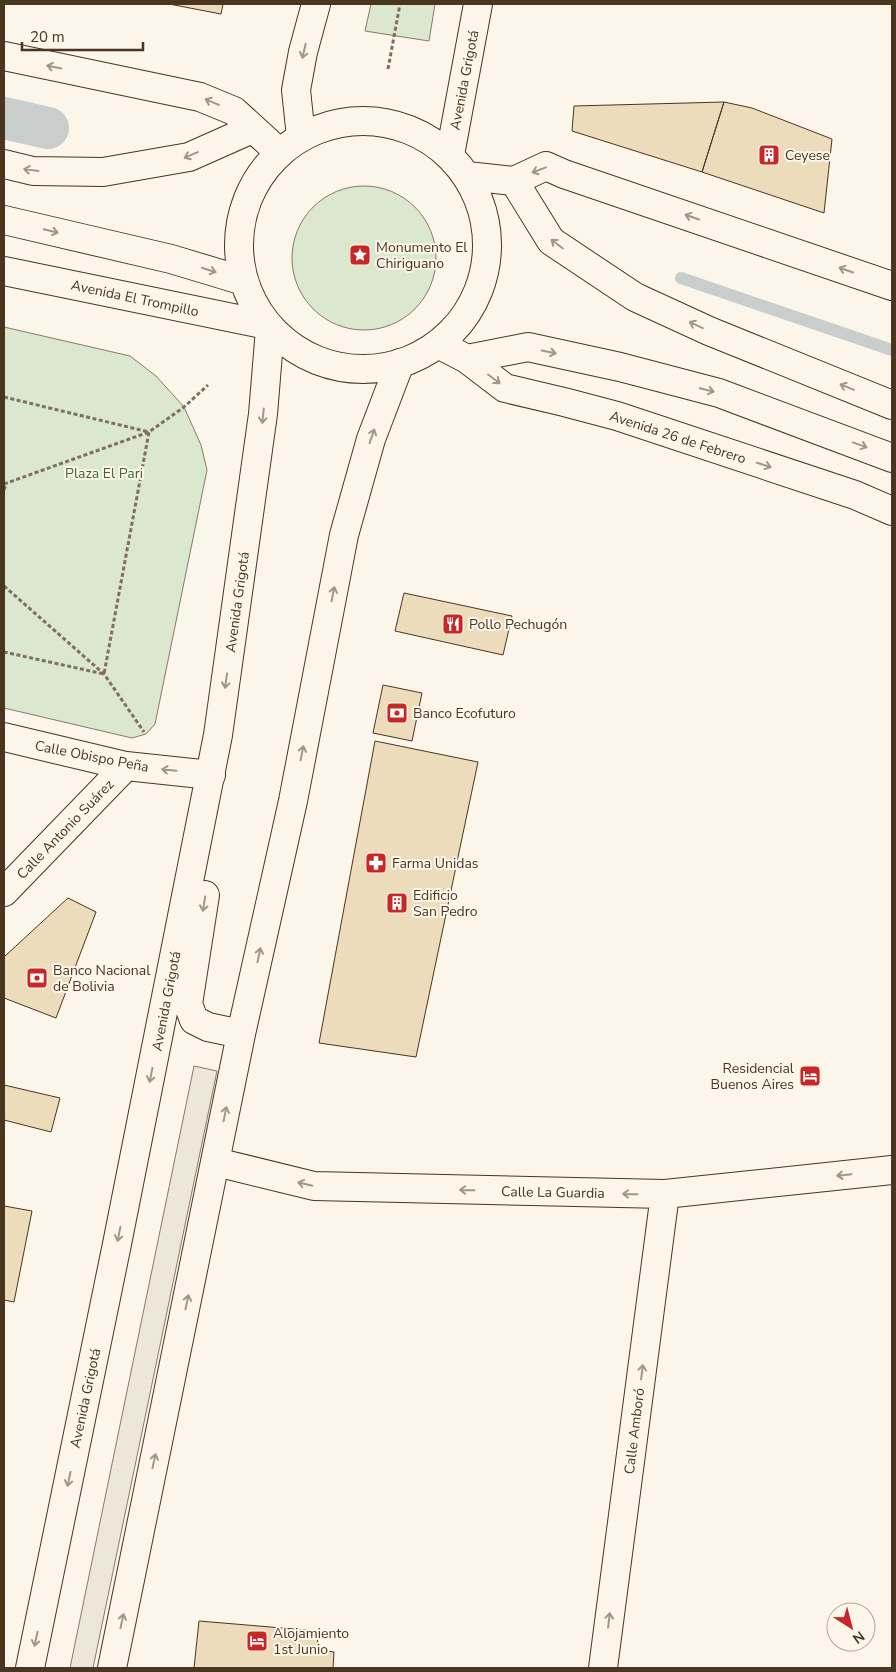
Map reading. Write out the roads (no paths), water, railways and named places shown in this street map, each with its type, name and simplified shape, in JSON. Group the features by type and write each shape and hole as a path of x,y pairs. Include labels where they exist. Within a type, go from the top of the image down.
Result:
{"main road":[{"path":"291,145 296,90 303,52 316,4"},
{"name":"Avenida Grigotá","path":"450,155 478,4"},
{"path":"4,56 200,97 234,111 252,129 266,138 291,145"},
{"path":"351,122 378,122 404,128 429,139 450,155 468,176 480,202 487,232 487,258 482,282 471,305 457,326 438,344 420,355 400,363 364,369 329,364 298,350 268,327 254,304 244,281 239,237 243,215 256,181 291,145 325,127 351,122"},
{"path":"4,164 33,171 103,172 189,157 252,129"},
{"path":"468,176 514,181 546,166 573,177 892,286"},
{"path":"514,181 551,241 635,297 709,331 892,405"},
{"path":"4,220 170,259 244,281"},
{"name":"Avenida El Trompillo","path":"4,271 268,327"},
{"name":"Avenida Grigotá","path":"30,1668 211,775 258,458 263,414 268,327"},
{"name":"Avenida 26 de Febrero","path":"438,344 467,359 505,388 617,416 855,495 892,511"},
{"path":"467,359 528,347 620,367 719,393 892,458"},
{"path":"112,1668 241,1034 293,801 344,535 370,438 400,363"},
{"path":"218,735 221,791 188,1004 194,1020 208,1027 241,1034"},
{"name":"Calle Obispo Peña","path":"4,738 133,766 211,775"},
{"name":"Calle Antonio Suárez","path":"4,892 133,766"},
{"name":"Calle La Guardia","path":"216,1162 314,1186 665,1194 892,1170"},
{"name":"Calle Amboró","path":"603,1668 665,1194"}],"waterway":[{"path":"4,118 48,128"},
{"path":"681,278 892,350"}],"place":[{"name":"Ceyese","path":"769,155"},
{"name":"Monumento El Chiriguano","path":"360,255"},
{"name":"Pollo Pechugón","path":"453,624"},
{"name":"Banco Ecofuturo","path":"397,713"},
{"name":"Farma Unidas","path":"376,863"},
{"name":"Edificio San Pedro","path":"397,903"},
{"name":"Banco Nacional de Bolivia","path":"37,978"},
{"name":"Residencial Buenos Aires","path":"810,1076"},
{"name":"Alojamiento 1st Junio","path":"257,1641"}],"park label":[{"name":"Plaza El Pari","path":"104,473"}]}
